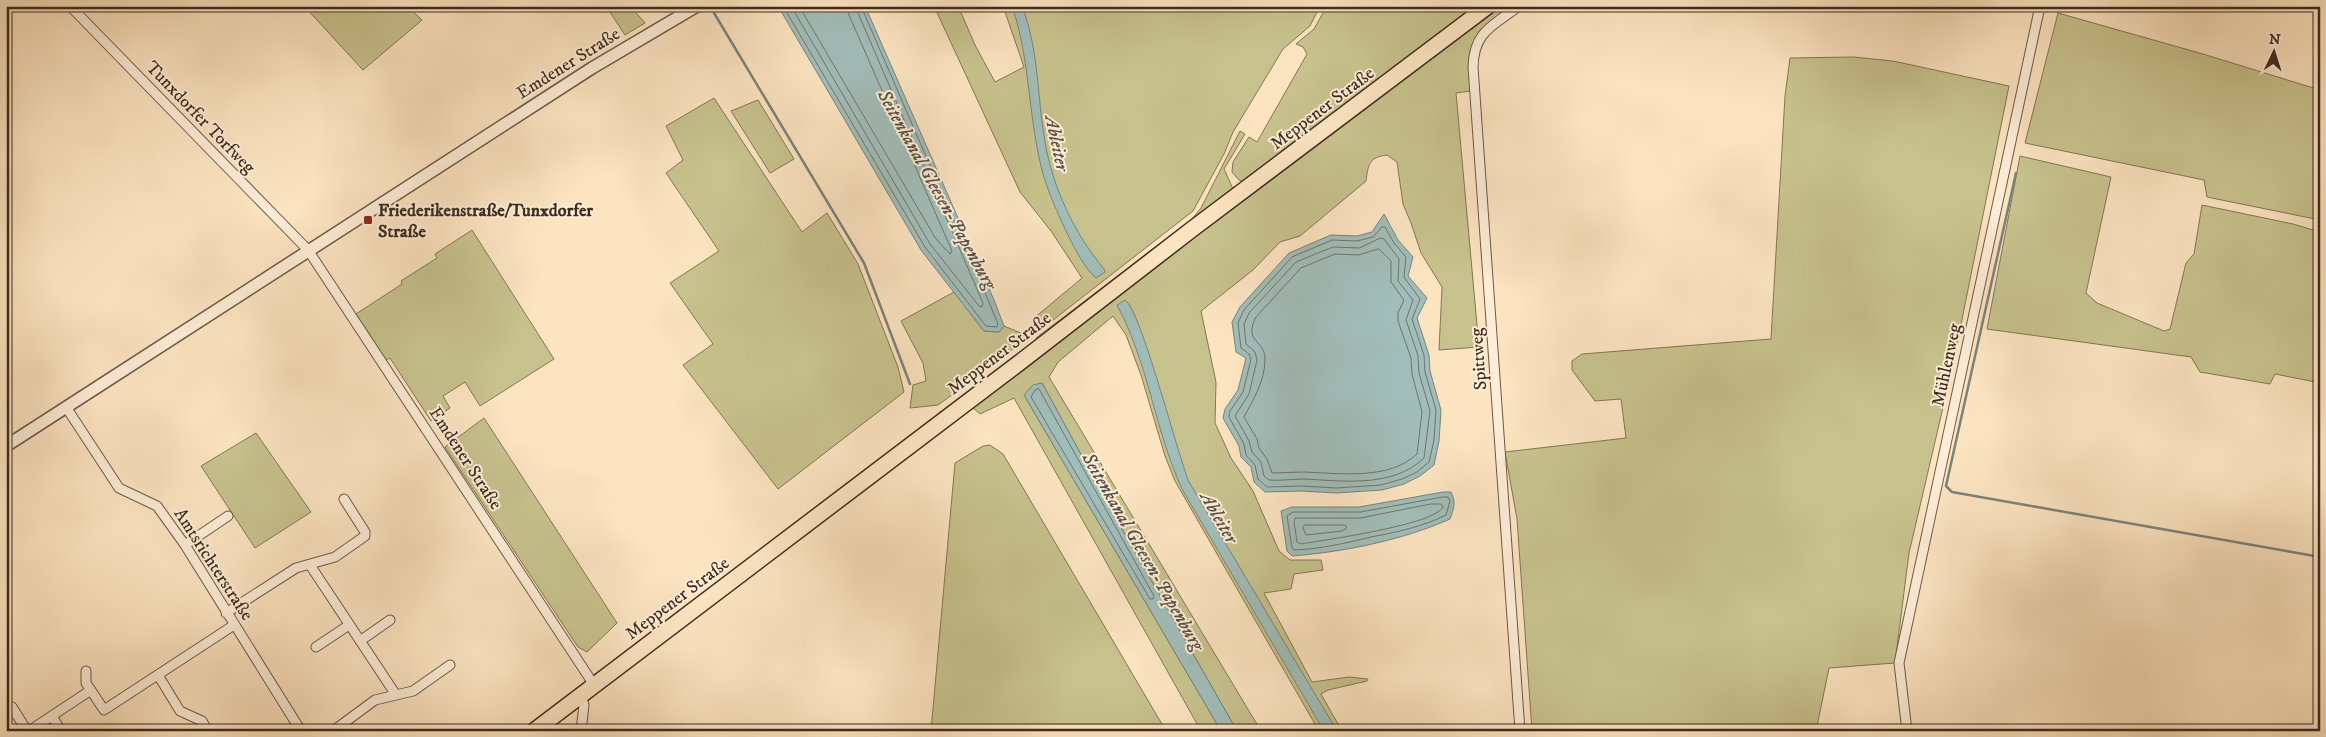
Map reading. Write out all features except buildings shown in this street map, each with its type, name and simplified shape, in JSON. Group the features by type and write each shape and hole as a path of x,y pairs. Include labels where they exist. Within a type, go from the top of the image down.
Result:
{"main road":[{"name":"Meppener Straße","path":"534,731 1488,6"}],"street":[{"name":"Tunxdorfer Torfweg","path":"70,6 308,250"},
{"name":"Emdener Straße","path":"6,446 592,68 697,6"},
{"name":"Spittweg","path":"1519,6 1481,35 1475,45 1473,67 1520,731"},
{"name":"Mühlenweg","path":"1907,731 1899,663 2040,6"},
{"name":"Emdener Straße","path":"308,250 594,685"},
{"name":"Amtsrichterstraße","path":"66,407 119,488 158,506 300,730"},
{"path":"226,613 296,568 335,557 365,536 365,532 344,499"},
{"path":"184,545 228,516"},
{"path":"310,565 396,695"},
{"path":"360,641 390,620"},
{"path":"316,646 349,624"},
{"path":"86,671 86,683 104,710 234,625"},
{"path":"333,731 375,700 413,691 450,665"},
{"path":"158,675 180,711 202,721 208,731"},
{"path":"12,708 28,731 92,690"},
{"path":"581,696 584,705 581,731"},
{"path":"52,716 61,731"}],"shaded area":[{"path":"304,6 407,6 422,20 363,70"},
{"path":"606,6 630,6 645,23 625,35"},
{"path":"934,6 958,6 976,47 995,82 1024,67 1003,6 1320,6 1310,26 1283,49 1233,132 1224,154 1193,211 1039,331 1033,319 1082,278 1051,231 1020,192"},
{"path":"1327,6 1476,6 1245,182 1239,180 1232,172 1233,162 1249,137 1257,142 1307,54 1303,47 1296,44 1314,29"},
{"path":"1497,6 1513,6 1487,25 1474,40 1470,59 1471,91 1456,93 1479,347 1439,350 1442,287 1421,253 1403,204 1397,162 1387,155 1376,158 1370,163 1366,181 1300,236 1280,242 1253,270 1201,311 1216,382 1215,423 1231,458 1253,491 1279,551 1290,560 1321,560 1323,570 1294,574 1291,589 1264,593 1312,682 1349,677 1368,679 1367,681 1328,690 1321,694 1342,731 1319,731 1175,481 1165,456 1141,375 1126,335 1113,316 1058,362 1049,377 1261,731 1237,731 1114,515 1042,383 1024,395 1221,731 1201,731 1014,398 980,414 972,407 1048,351 1045,347 1158,266 1183,243"},
{"path":"2058,13 2203,54 2320,90 2320,220 2207,197 2204,180 2025,143"},
{"path":"1853,57 1893,61 2009,86 1952,369 1909,553 1895,663 1829,668 1816,731 1794,726 1793,731 1532,731 1517,519 1505,452 1626,438 1621,399 1595,401 1572,370 1572,361 1582,354 1771,339 1785,96 1790,58"},
{"path":"714,98 802,232 827,213 858,264 898,367 904,392 778,489 683,365 713,344 670,283 719,251 666,173 683,160 666,126"},
{"path":"758,100 794,159 770,173 731,111"},
{"path":"1240,131 1245,134 1224,169 1234,191 1037,339 1191,220 1201,208"},
{"path":"2020,156 2111,177 2086,293 2097,303 2164,331 2170,329 2186,263 2194,254 2202,205 2293,224 2320,232 2320,383 2275,374 2270,384 2200,372 2191,357 1987,329"},
{"path":"472,230 554,359 480,406 465,382 443,396 450,408 431,421 390,358 386,360 356,314 402,284 401,281 437,258 435,254"},
{"path":"954,292 984,331 999,332 1004,326 1028,336 1000,360 938,405 910,408 913,385 926,381 923,363 901,321"},
{"path":"484,418 617,623 587,652 578,647 445,447"},
{"path":"256,433 311,512 255,548 201,466"},
{"path":"990,445 1003,454 1166,731 931,731 955,463 983,446"}],"water":[{"name":"Seitenkanal Gleesen-Papenburg","path":"778,6 865,6 994,300 1004,326 999,332 984,331 921,250"},
{"path":"1012,6 1022,6 1032,39 1042,125 1053,176 1074,225 1104,269 1105,272 1096,278 1077,253 1053,202 1043,175 1026,66"},
{"path":"1384,214 1398,240 1413,257 1408,276 1427,298 1417,318 1429,355 1430,371 1441,410 1439,441 1434,465 1420,476 1404,484 1382,490 1336,493 1302,491 1265,492 1254,482 1251,467 1241,457 1239,446 1223,418 1225,409 1238,390 1246,358 1236,352 1232,322 1240,307 1289,253 1331,235 1357,236 1372,232"},
{"path":"1125,300 1132,310 1149,354 1189,482 1337,731 1324,731 1183,491 1165,446 1145,375 1129,329 1117,305"},
{"path":"1042,383 1114,515 1237,731 1221,731 1024,395 1033,385"},
{"path":"1451,492 1453,496 1453,512 1450,519 1432,526 1393,539 1352,548 1292,556 1287,551 1281,511 1292,507 1359,507"}],"waterway":[{"path":"714,13 864,263 910,384"},
{"path":"2016,173 1946,486 1952,492 2320,557"}],"place":[{"name":"Friederikenstraße/Tunxdorfer Straße","path":"368,220"}],"water label":[{"name":"Ableiter","path":"1058,143"},
{"name":"Ableiter","path":"1220,517"}]}
